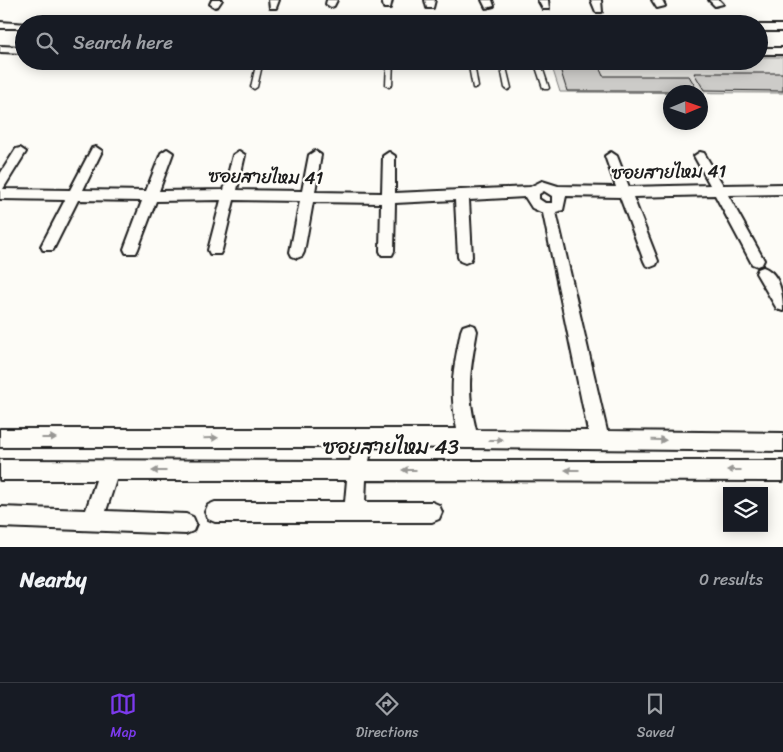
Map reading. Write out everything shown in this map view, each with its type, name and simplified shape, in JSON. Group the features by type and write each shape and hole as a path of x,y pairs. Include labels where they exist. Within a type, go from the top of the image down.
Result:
{"street":[{"path":"596,0 599,10"},
{"path":"0,25 15,25"},
{"path":"768,28 783,28"},
{"path":"0,49 15,50"},
{"path":"768,51 783,51"},
{"path":"0,185 20,152"},
{"path":"48,246 96,152"},
{"path":"131,249 167,153"},
{"path":"215,250 239,155"},
{"path":"298,252 315,155"},
{"path":"387,251 389,156"},
{"path":"611,156 650,261"},
{"path":"700,156 717,190 783,304"},
{"path":"542,186 556,191 560,202 554,208 549,209 535,203 532,200 532,192 542,186"},
{"name":"ซอยสายไหม 41","path":"556,191 783,190"},
{"name":"ซอยสายไหม 41","path":"0,194 387,198 532,192"},
{"path":"462,196 465,257"},
{"path":"549,209 591,408 600,439"},
{"path":"469,331 461,374 460,401 469,440"},
{"path":"0,438 296,437 783,442"},
{"path":"354,511 357,470 365,439"},
{"name":"ซอยสายไหม 43","path":"0,470 783,470"},
{"path":"93,519 109,471"},
{"path":"215,512 432,512"},
{"path":"0,517 186,524"}],"lane":[{"path":"254,87 258,70"},
{"path":"389,85 390,70"},
{"path":"472,70 475,87"},
{"path":"504,70 508,88"},
{"path":"540,70 546,88"}],"shaded area":[{"path":"768,57 783,57 783,93 708,93 708,85 663,85 663,92 560,92 553,70 768,70"}],"building":[{"path":"561,70 600,70 603,76 689,76 694,85 663,85 663,91 567,91"},
{"path":"694,73 783,73 783,91 708,90 708,85 701,85"}]}
